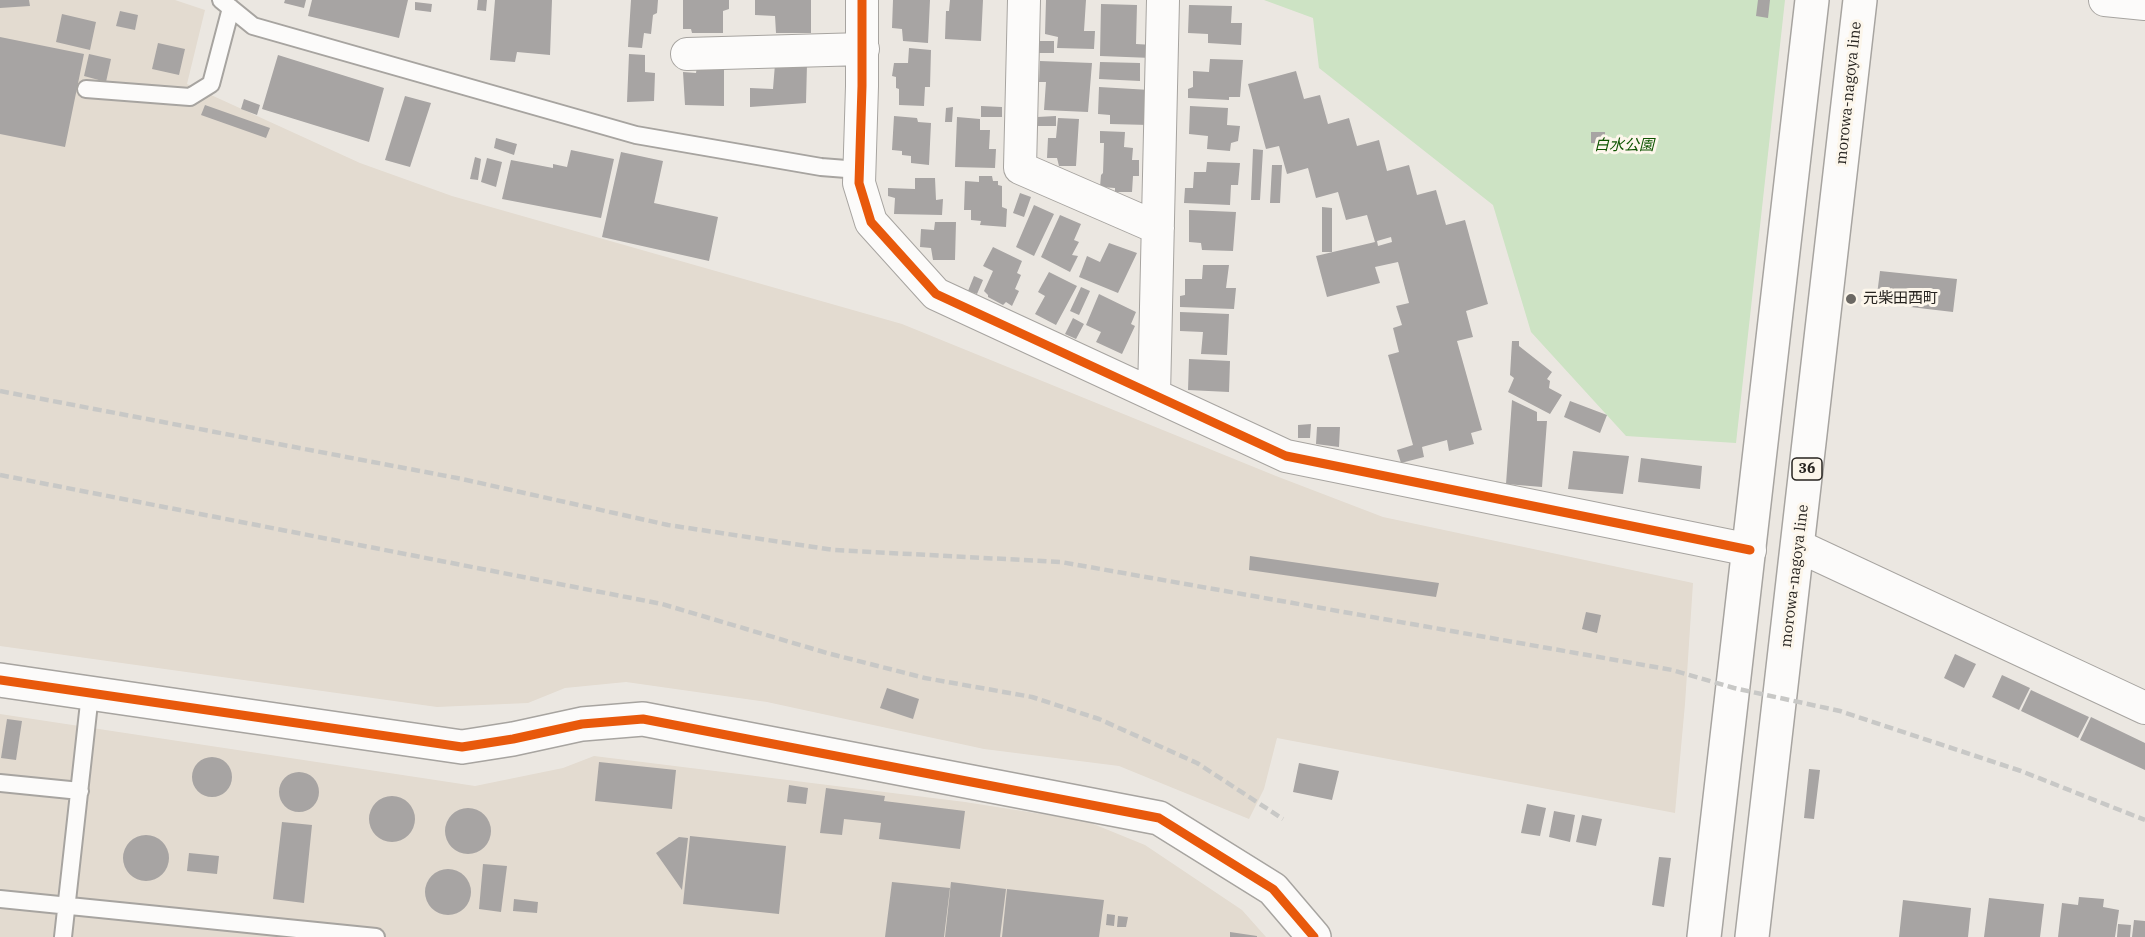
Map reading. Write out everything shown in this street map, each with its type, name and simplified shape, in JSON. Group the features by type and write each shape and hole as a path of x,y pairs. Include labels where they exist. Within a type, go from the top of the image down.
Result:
{"main road":[{"path":"1704,937 1812,0"},
{"name":"morowa-nagoya line","path":"1752,937 1860,0"},
{"path":"0,680 462,747 582,724 643,719 1159,818 1273,889 1314,937"}],"street":[{"path":"862,0 863,49 859,183 871,222 936,294 1286,456 1750,550"},
{"path":"1024,0 1020,168 1158,228"},
{"path":"1154,395 1163,0"},
{"path":"2105,0 2145,4"},
{"path":"687,54 863,49"},
{"path":"1798,546 2145,708"}],"lane":[{"path":"86,89 190,97 211,84 226,4 253,26 636,135 821,167 859,170"},
{"path":"63,937 90,693"},
{"path":"0,783 80,791"},
{"path":"0,899 375,937"}],"shaded area":[{"path":"0,0 175,0 205,10 187,84 360,163 452,196 902,324 1383,517 1693,583 1675,813 1277,738 1264,789 1249,819 1119,766 984,749 767,702 626,682 565,688 528,703 437,707 0,646"},
{"path":"0,714 475,786 563,768 594,756 965,802 1086,821 1145,845 1242,910 1266,937 0,937"}],"green space":[{"name":"白水公園","path":"1264,0 1785,0 1736,443 1626,436 1531,332 1493,205 1319,68 1313,18"}],"building":[{"path":"0,0 29,0 30,6 0,8"},
{"path":"285,0 306,0 304,8 284,3"},
{"path":"312,0 408,0 399,38 308,16"},
{"path":"478,0 487,0 486,11 477,10"},
{"path":"495,0 552,0 550,55 517,52 515,62 490,60"},
{"path":"631,0 658,0 657,13 653,15 651,34 644,33 642,48 628,47"},
{"path":"683,0 729,0 729,9 723,11 723,33 692,33 691,29 683,29"},
{"path":"755,0 811,0 811,33 776,33 775,16 755,15"},
{"path":"893,0 930,0 928,43 903,41 902,29 892,28"},
{"path":"950,0 983,0 981,41 945,39 946,11 949,11"},
{"path":"1046,0 1086,0 1084,31 1095,31 1094,49 1057,48 1058,37 1045,34"},
{"path":"1758,0 1770,0 1768,18 1756,16"},
{"path":"415,2 432,4 431,12 415,10"},
{"path":"1101,4 1137,5 1136,44 1153,45 1152,58 1100,56"},
{"path":"1189,5 1232,6 1231,23 1242,23 1241,45 1208,43 1208,34 1188,33"},
{"path":"120,11 138,15 135,30 116,26"},
{"path":"62,14 96,22 90,50 56,42"},
{"path":"0,37 84,54 65,147 0,134"},
{"path":"1037,41 1054,41 1054,53 1037,53"},
{"path":"158,43 185,49 179,75 152,69"},
{"path":"909,48 931,50 930,87 925,87 924,106 899,105 899,89 896,88 896,77 892,76 894,63 908,63"},
{"path":"89,54 111,59 106,82 84,76"},
{"path":"629,54 645,55 645,72 655,73 654,101 627,102"},
{"path":"278,55 384,88 369,142 262,109"},
{"path":"1210,59 1243,60 1240,97 1229,97 1229,100 1188,98 1188,89 1193,87 1193,71 1209,72"},
{"path":"1040,61 1092,63 1088,112 1044,110 1046,82 1039,82"},
{"path":"1100,62 1140,63 1140,81 1099,79"},
{"path":"724,64 724,106 685,105 683,72 696,73 697,66"},
{"path":"775,64 807,64 806,103 750,107 750,88 773,89"},
{"path":"1296,71 1304,99 1320,95 1328,124 1349,118 1357,146 1379,140 1387,171 1409,165 1417,195 1436,190 1446,225 1465,220 1488,304 1466,311 1473,337 1457,341 1482,430 1471,433 1474,444 1449,451 1447,440 1422,447 1424,457 1401,463 1397,450 1413,445 1388,355 1399,352 1393,328 1402,325 1396,306 1409,303 1398,262 1375,267 1380,283 1327,297 1316,256 1375,242 1367,215 1346,220 1338,192 1316,198 1308,168 1287,174 1279,146 1266,149 1248,84","holes":["1391,237 1392,242 1378,246 1377,241"]},
{"path":"1099,87 1150,90 1149,125 1110,124 1110,115 1098,114"},
{"path":"405,96 431,103 410,167 385,160"},
{"path":"244,99 260,105 257,115 241,109"},
{"path":"205,105 270,128 266,138 201,115"},
{"path":"981,106 1002,107 1002,117 981,117"},
{"path":"1190,106 1228,108 1227,125 1240,126 1238,141 1231,143 1230,151 1207,149 1208,136 1189,134"},
{"path":"953,107 952,122 945,122 946,108"},
{"path":"894,116 917,118 918,122 931,123 929,165 911,163 911,156 902,155 902,151 892,150"},
{"path":"1056,116 1056,126 1038,126 1037,117"},
{"path":"957,117 980,119 980,130 990,130 989,149 996,149 995,168 955,167"},
{"path":"1058,118 1079,119 1076,166 1059,166 1057,158 1047,158 1048,138 1056,138"},
{"path":"1100,131 1125,132 1124,147 1133,148 1132,160 1139,160 1139,176 1133,176 1132,192 1115,192 1115,188 1100,187 1104,143 1100,143"},
{"path":"1591,132 1605,132 1605,144 1591,143"},
{"path":"496,138 517,144 514,155 494,148"},
{"path":"1253,149 1263,150 1260,200 1251,200"},
{"path":"571,150 614,159 601,218 502,199 511,160 553,168 553,164 567,167"},
{"path":"621,152 663,161 654,203 718,217 709,261 602,237"},
{"path":"475,157 481,159 478,180 470,179"},
{"path":"487,158 502,162 496,187 481,182"},
{"path":"1207,162 1240,163 1238,185 1231,185 1230,205 1184,203 1185,188 1193,188 1194,172 1206,172"},
{"path":"1272,165 1282,165 1280,203 1270,203"},
{"path":"979,176 992,176 993,181 998,181 998,185 1002,186 1002,207 1007,209 1006,227 980,225 981,221 971,220 971,210 964,210 965,181 979,182"},
{"path":"915,178 935,178 936,200 943,199 942,215 894,214 895,198 888,196 888,188 915,189"},
{"path":"1020,193 1031,197 1024,217 1013,213"},
{"path":"1034,205 1054,214 1034,256 1016,247"},
{"path":"1322,207 1332,208 1332,252 1322,252"},
{"path":"1189,210 1236,212 1233,251 1202,250 1201,243 1189,242"},
{"path":"1060,215 1081,224 1074,240 1079,242 1072,255 1078,256 1070,272 1041,257"},
{"path":"935,222 956,222 955,260 933,260 931,248 920,247 921,229 934,230"},
{"path":"1109,243 1137,253 1118,293 1079,277 1087,256 1100,262"},
{"path":"993,247 1022,261 1017,273 1021,275 1015,289 1019,291 1012,306 1006,302 1003,305 988,297 984,291 993,271 983,266"},
{"path":"1203,265 1229,265 1226,288 1236,288 1234,309 1180,307 1180,296 1185,295 1185,279 1202,279"},
{"path":"1880,271 1957,279 1953,312 1876,303"},
{"path":"1049,272 1077,286 1056,325 1035,314 1045,296 1038,292"},
{"path":"974,276 983,280 977,294 968,291"},
{"path":"1081,287 1090,291 1079,315 1070,311"},
{"path":"1099,294 1136,312 1131,324 1135,326 1122,354 1096,342 1101,332 1086,325"},
{"path":"1180,312 1229,314 1227,355 1201,354 1203,332 1180,331"},
{"path":"1073,318 1084,324 1076,339 1065,334"},
{"path":"1512,341 1519,341 1519,346 1552,372 1547,379 1550,381 1549,388 1562,395 1550,414 1508,392 1514,378 1510,375"},
{"path":"1189,359 1230,361 1229,392 1188,390"},
{"path":"1512,400 1537,412 1537,421 1547,421 1542,487 1506,484"},
{"path":"1570,401 1607,415 1600,433 1564,417"},
{"path":"1311,424 1310,438 1298,438 1298,425"},
{"path":"1317,427 1340,427 1339,447 1316,444"},
{"path":"1573,451 1629,456 1623,494 1568,489"},
{"path":"1641,458 1702,466 1700,489 1638,482"},
{"path":"1250,556 1439,583 1436,597 1249,570"},
{"path":"1586,612 1601,615 1597,633 1582,629"},
{"path":"1955,654 1976,664 1964,688 1944,678"},
{"path":"2002,675 2030,688 2019,710 1992,697"},
{"path":"887,688 919,699 913,719 880,708"},
{"path":"2031,690 2089,717 2078,738 2021,711"},
{"path":"2091,717 2145,743 2145,770 2080,740"},
{"path":"7,719 22,721 16,760 1,758"},
{"path":"212,757 226,763 232,777 226,791 212,797 198,791 192,777 198,763"},
{"path":"599,762 676,770 672,809 595,801"},
{"path":"1299,763 1339,771 1332,800 1293,792"},
{"path":"1809,769 1820,770 1814,819 1804,818"},
{"path":"299,772 313,778 319,792 313,806 299,812 285,806 279,792 285,778"},
{"path":"789,785 808,788 806,804 787,802"},
{"path":"826,788 885,796 884,801 965,811 960,849 879,839 881,823 844,819 842,835 820,833"},
{"path":"392,796 408,803 415,819 408,835 392,842 376,835 369,819 376,803"},
{"path":"1527,804 1546,808 1540,836 1521,833"},
{"path":"468,808 484,815 491,831 484,847 468,854 452,847 445,831 452,815"},
{"path":"1554,811 1575,815 1570,842 1549,837"},
{"path":"1582,815 1602,819 1596,846 1576,842"},
{"path":"282,822 312,825 304,903 273,899"},
{"path":"146,835 162,842 169,858 162,874 146,881 130,874 123,858 130,842"},
{"path":"690,836 786,846 779,914 683,904"},
{"path":"679,837 688,838 682,890 656,853"},
{"path":"189,853 219,856 217,874 187,871"},
{"path":"1659,857 1671,858 1664,907 1652,905"},
{"path":"483,864 507,866 501,912 479,909"},
{"path":"448,869 464,876 471,892 464,908 448,915 432,908 425,892 432,876"},
{"path":"892,882 950,888 944,937 885,937"},
{"path":"951,882 1006,889 1000,937 945,937"},
{"path":"1007,889 1104,900 1099,937 1002,937"},
{"path":"2079,897 2104,899 2103,907 2119,910 2115,937 2058,937 2062,903 2078,905"},
{"path":"1989,898 2044,904 2040,937 1984,937"},
{"path":"514,899 538,902 537,913 513,911"},
{"path":"1903,900 1971,908 1968,937 1899,937"},
{"path":"1107,914 1115,915 1114,926 1106,925"},
{"path":"1118,916 1128,917 1126,927 1117,927"},
{"path":"2134,920 2145,921 2145,937 2132,937"},
{"path":"2118,924 2131,925 2130,937 2117,937"},
{"path":"1230,932 1257,936 1257,937 1230,937"}],"railway":[{"path":"0,391 462,479 668,525 834,550 1061,562 1672,670 1734,688 1840,711 2021,771 2145,820"},
{"path":"0,475 662,604 827,653 925,678 1032,697 1099,719 1197,763 1283,819"}],"cycle path":[{"path":"862,0 859,183 871,222 936,294 1286,456 1750,550"},
{"path":"0,680 462,747 582,724 643,719 1159,818 1273,889 1314,937"}],"place":[{"name":"元柴田西町","path":"1851,299"}]}
